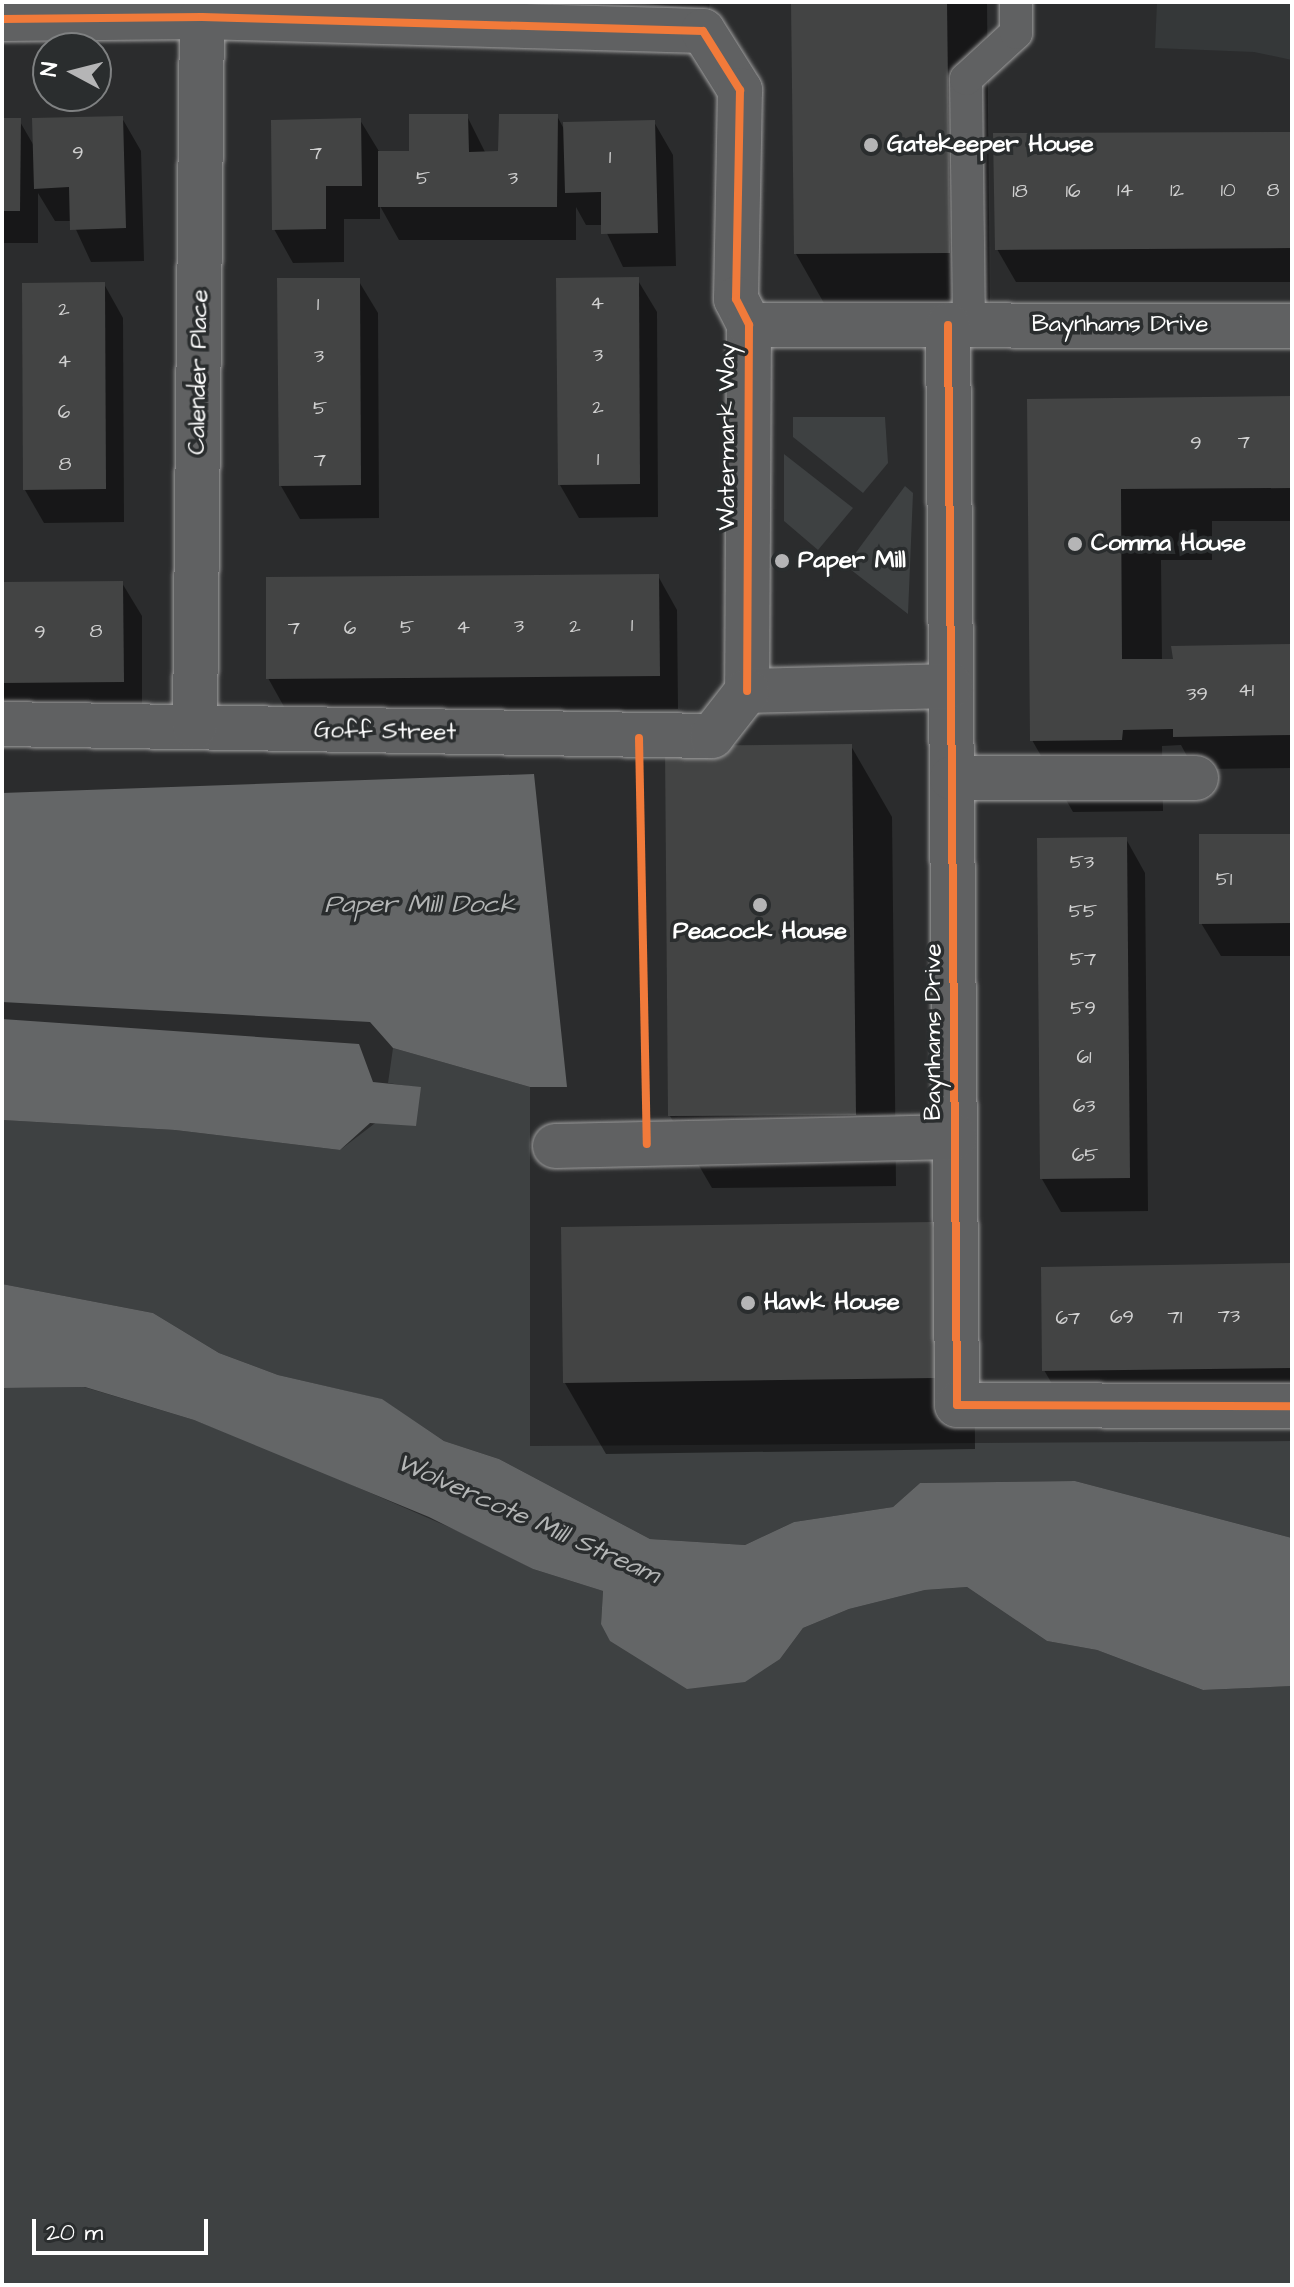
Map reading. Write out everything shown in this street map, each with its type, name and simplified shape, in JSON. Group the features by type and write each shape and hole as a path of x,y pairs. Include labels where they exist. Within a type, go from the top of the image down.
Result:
{"street":[{"path":"2,19 202,17"},
{"name":"Watermark Way","path":"202,17 703,31 740,90 736,299 749,325 747,691"},
{"name":"Calender Place","path":"195,727 202,17"},
{"name":"Baynhams Drive","path":"749,325 1292,326"},
{"name":"Baynhams Drive","path":"958,325 951,686 957,1405 1292,1406"},
{"path":"747,691 951,686"},
{"name":"Goff Street","path":"2,724 712,736 747,691"},
{"path":"952,778 1196,778"},
{"name":"Baynhams Drive","path":"555,1146 955,1137"}],"lane":[{"path":"958,325 966,79 1016,33 1016,2"}],"shaded area":[{"path":"1157,2 1292,2 1292,60 1254,52 1155,48"},
{"path":"793,417 885,417 888,463 863,493 793,437"},
{"path":"784,454 853,508 818,550 784,521"},
{"path":"905,486 913,493 908,614 846,566"},
{"path":"393,1048 530,1087 530,1446 1292,1441 1292,1538 1075,1481 920,1483 893,1507 794,1522 745,1545 650,1539 499,1459 444,1441 381,1399 278,1375 219,1353 153,1313 2,1284 2,1120 175,1130 340,1150 421,1088 388,1083"},
{"path":"84,1387 194,1420 281,1454 481,1541 533,1569 603,1591 601,1624 780,1659 803,1628 849,1609 925,1590 967,1587 1047,1641 1097,1650 1203,1690 1292,1686 1292,2285 2,2285 2,1388"}],"water":[{"name":"Paper Mill Dock","path":"534,774 567,1087 530,1087 393,1048 370,1022 2,1002 2,793"},
{"path":"2,1019 359,1044 373,1082 421,1087 416,1126 370,1123 340,1150 175,1130 2,1120"},
{"name":"Wolvercote Mill Stream","path":"2,1284 153,1313 219,1353 278,1375 382,1399 444,1441 499,1459 650,1539 745,1545 794,1522 893,1507 920,1483 1075,1481 1292,1538 1292,1686 1203,1690 1097,1650 1047,1641 967,1587 925,1590 849,1609 803,1628 780,1659 745,1682 687,1689 610,1641 601,1624 603,1591 533,1569 429,1517 194,1420 85,1387 2,1388"}],"building":[{"name":"Gatekeeper House","path":"791,2 947,2 950,253 794,254"},
{"path":"409,114 468,114 469,152 498,151 499,114 558,114 557,207 378,207 378,151 409,151"},
{"path":"123,116 126,228 70,230 69,187 34,189 32,118"},
{"path":"2,118 21,118 20,211 2,211"},
{"path":"361,118 362,186 326,186 326,229 272,230 271,120"},
{"path":"655,120 658,233 601,234 601,192 565,193 563,122"},
{"path":"1292,132 1292,248 995,250 993,133"},
{"path":"639,277 640,484 558,485 556,278"},
{"path":"277,278 360,278 361,485 279,486"},
{"path":"105,282 106,489 23,490 22,283"},
{"path":"1292,396 1292,488 1121,489 1122,659 1173,659 1171,646 1292,644 1292,735 1173,737 1173,729 1123,730 1122,740 1030,741 1027,399"},
{"path":"659,574 660,676 266,679 266,577"},
{"path":"123,581 124,682 2,683 2,582"},
{"name":"Peacock House","path":"852,744 856,1115 668,1116 665,746"},
{"path":"1199,834 1292,834 1292,923 1199,924"},
{"path":"1127,837 1130,1178 1040,1179 1037,838"},
{"name":"Hawk House","path":"933,1222 935,1378 563,1383 561,1227"},
{"path":"1292,1263 1292,1368 1042,1371 1041,1267"}],"cycle path":[{"path":"2,19 202,17 703,31 740,90 736,299 749,325 747,691"},
{"path":"948,325 957,1405 1292,1406"},
{"path":"639,738 647,1144"}],"place":[{"name":"Gatekeeper House","path":"871,145"},
{"name":"Comma House","path":"1075,544"},
{"name":"Paper Mill","path":"782,561"},
{"name":"Peacock House","path":"760,905"},
{"name":"Hawk House","path":"748,1303"}]}
